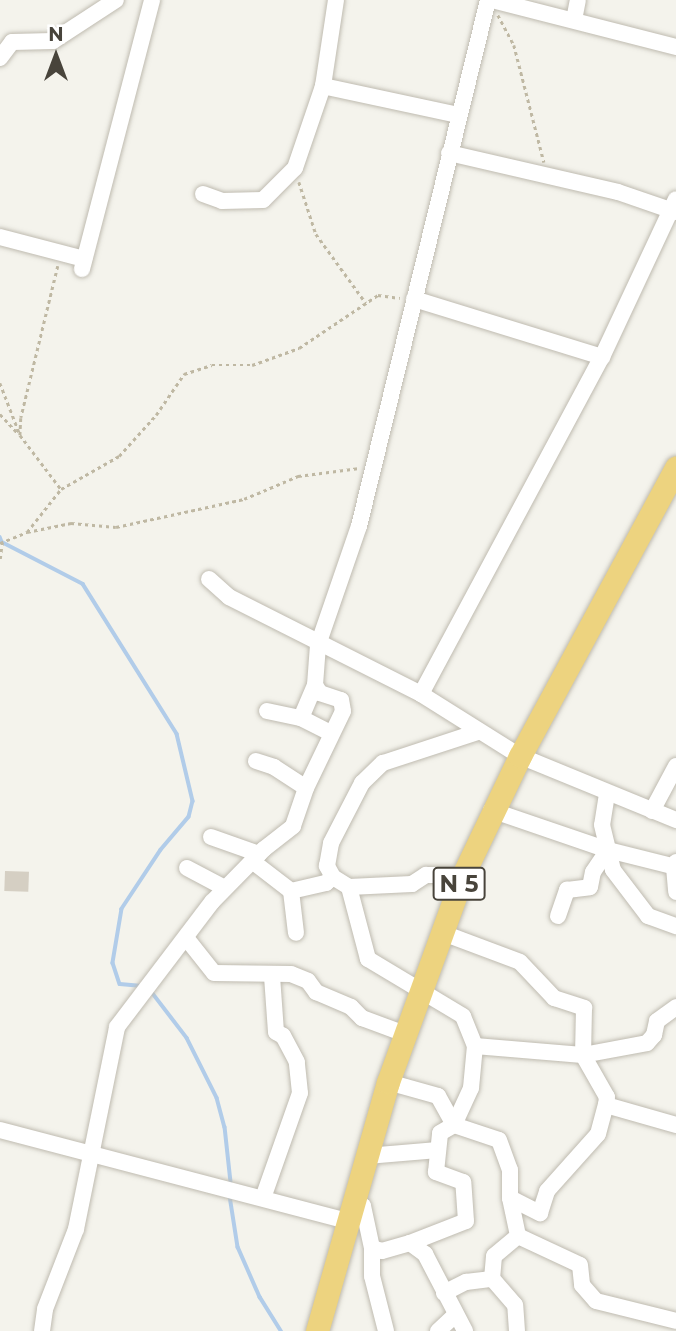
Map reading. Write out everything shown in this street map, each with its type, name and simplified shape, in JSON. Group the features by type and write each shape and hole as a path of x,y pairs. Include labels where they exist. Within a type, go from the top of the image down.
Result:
{"highway":[{"name":"N 5","path":"317,1331 388,1082 463,875 491,810 676,468"}],"street":[{"path":"0,58 12,42 53,41 116,0"},
{"path":"0,237 61,253 83,264 152,0"},
{"path":"203,194 222,201 262,200 295,168 323,86 336,0"},
{"path":"574,20 578,0"},
{"path":"301,718 315,685 318,645 359,526 458,115 492,4 574,20 676,47"},
{"path":"323,86 458,115"},
{"path":"421,694 601,357 675,207 449,153"},
{"path":"414,299 601,357"},
{"path":"209,579 229,597 318,645 421,694 520,756 676,822"},
{"path":"42,1331 45,1308 76,1229 117,1027 187,939 212,902 256,857 293,826 306,788 343,710 341,700 320,693 315,685"},
{"path":"267,711 301,718 331,733"},
{"path":"463,875 426,875 412,884 349,887 333,877 327,866 331,843 362,783 383,763 478,732"},
{"path":"256,761 274,767 306,788"},
{"path":"652,811 676,766"},
{"path":"607,794 602,825 613,870 648,916 676,926"},
{"path":"491,810 608,850 675,865 676,892"},
{"path":"211,837 256,857 291,891 296,933"},
{"path":"558,915 567,890 590,887 593,872 608,850"},
{"path":"187,868 225,888"},
{"path":"291,891 326,883 333,877"},
{"path":"349,887 368,959 463,1016 475,1046 471,1088 454,1125 440,1133 436,1172 463,1182 466,1221 410,1243 382,1251 372,1248"},
{"path":"443,933 520,962 554,998 584,1008 583,1055 607,1097 598,1134 547,1191 540,1213 510,1198"},
{"path":"187,939 214,973 272,976 291,974 308,981 316,992 351,1007 362,1018 405,1034"},
{"path":"263,1198 300,1093 297,1062 283,1036 276,1031 272,976"},
{"path":"475,1046 583,1055 647,1043 654,1035 657,1021 676,1007"},
{"path":"388,1082 438,1096 454,1125 499,1140 510,1170 510,1198 517,1236"},
{"path":"606,1105 676,1125"},
{"path":"0,1130 263,1198 349,1213 363,1206 372,1248 372,1276 386,1331"},
{"path":"367,1156 438,1150"},
{"path":"517,1236 494,1256 492,1279 515,1305 517,1331"},
{"path":"517,1236 580,1265 582,1285 596,1301 676,1321"},
{"path":"410,1243 425,1254 465,1331"},
{"path":"444,1293 466,1282 492,1279"},
{"path":"438,1331 455,1315"}],"path":[{"path":"492,4 514,45 547,175"},
{"path":"295,168 316,234 366,303"},
{"path":"20,435 21,418 61,253"},
{"path":"27,532 61,489 119,456 156,415 184,374 212,365 252,365 299,348 378,295 414,299"},
{"path":"0,383 20,435"},
{"path":"0,414 20,435 61,489"},
{"path":"0,559 1,542 27,532 71,523 116,527 244,499 298,476 373,467"}],"building":[{"path":"5,871 29,872 28,892 4,891"}],"waterway":[{"path":"0,537 2,542 83,584 177,734 193,801 189,817 161,850 122,909 113,963 120,984 142,986"},
{"path":"151,991 187,1038 217,1098 225,1127 231,1182"},
{"path":"230,1196 238,1247 260,1297 281,1331"}]}
